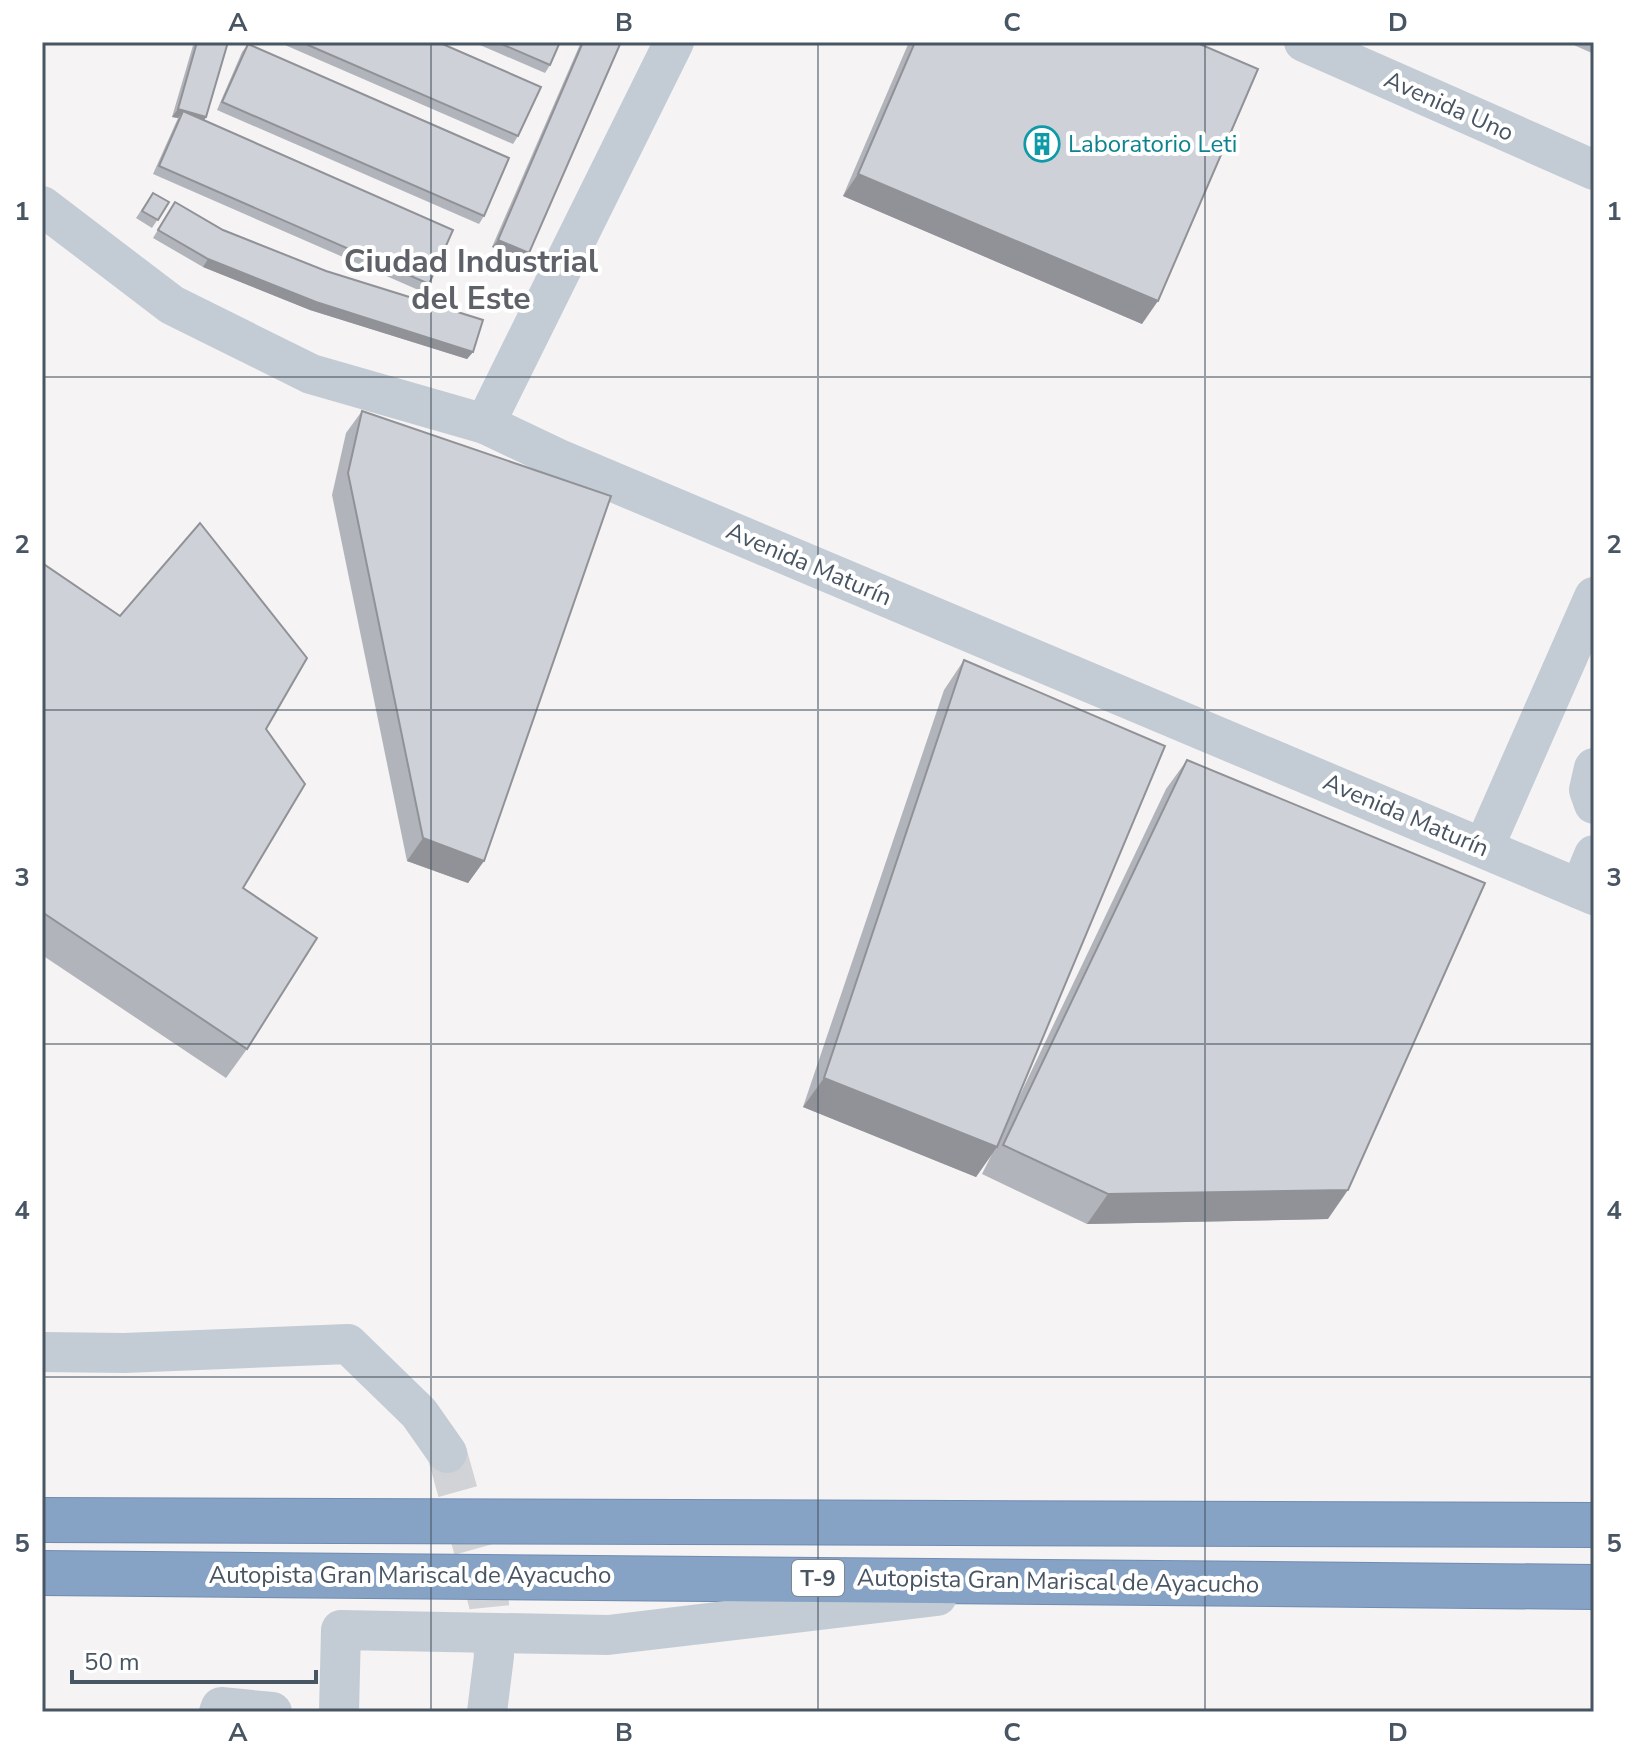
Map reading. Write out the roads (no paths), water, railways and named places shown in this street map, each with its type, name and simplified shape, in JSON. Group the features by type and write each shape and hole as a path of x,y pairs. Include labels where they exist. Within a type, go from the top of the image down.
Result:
{"highway":[{"path":"42,1520 1594,1525"},
{"name":"Autopista Gran Mariscal de Ayacucho","path":"42,1573 1594,1587"}],"street":[{"path":"485,424 674,42"},
{"name":"Avenida Uno","path":"1304,42 1594,170"},
{"name":"Avenida Maturín","path":"42,206 172,305 311,374 485,424 561,460 1484,847 1589,880"},
{"path":"1484,847 1594,597"},
{"path":"1594,768 1589,790 1594,804"},
{"path":"42,1352 124,1353 348,1344 419,1413 447,1453"},
{"path":"339,1712 341,1630 608,1635 1072,1581"},
{"path":"487,1712 494,1656"},
{"path":"219,1712 221,1707 272,1712"}],"tunnel":[{"path":"447,1453 489,1604 494,1656"}],"place":[{"name":"Laboratorio Leti","path":"1042,144"}],"district":[{"name":"Ciudad Industrial del Este","path":"471,280"}]}
